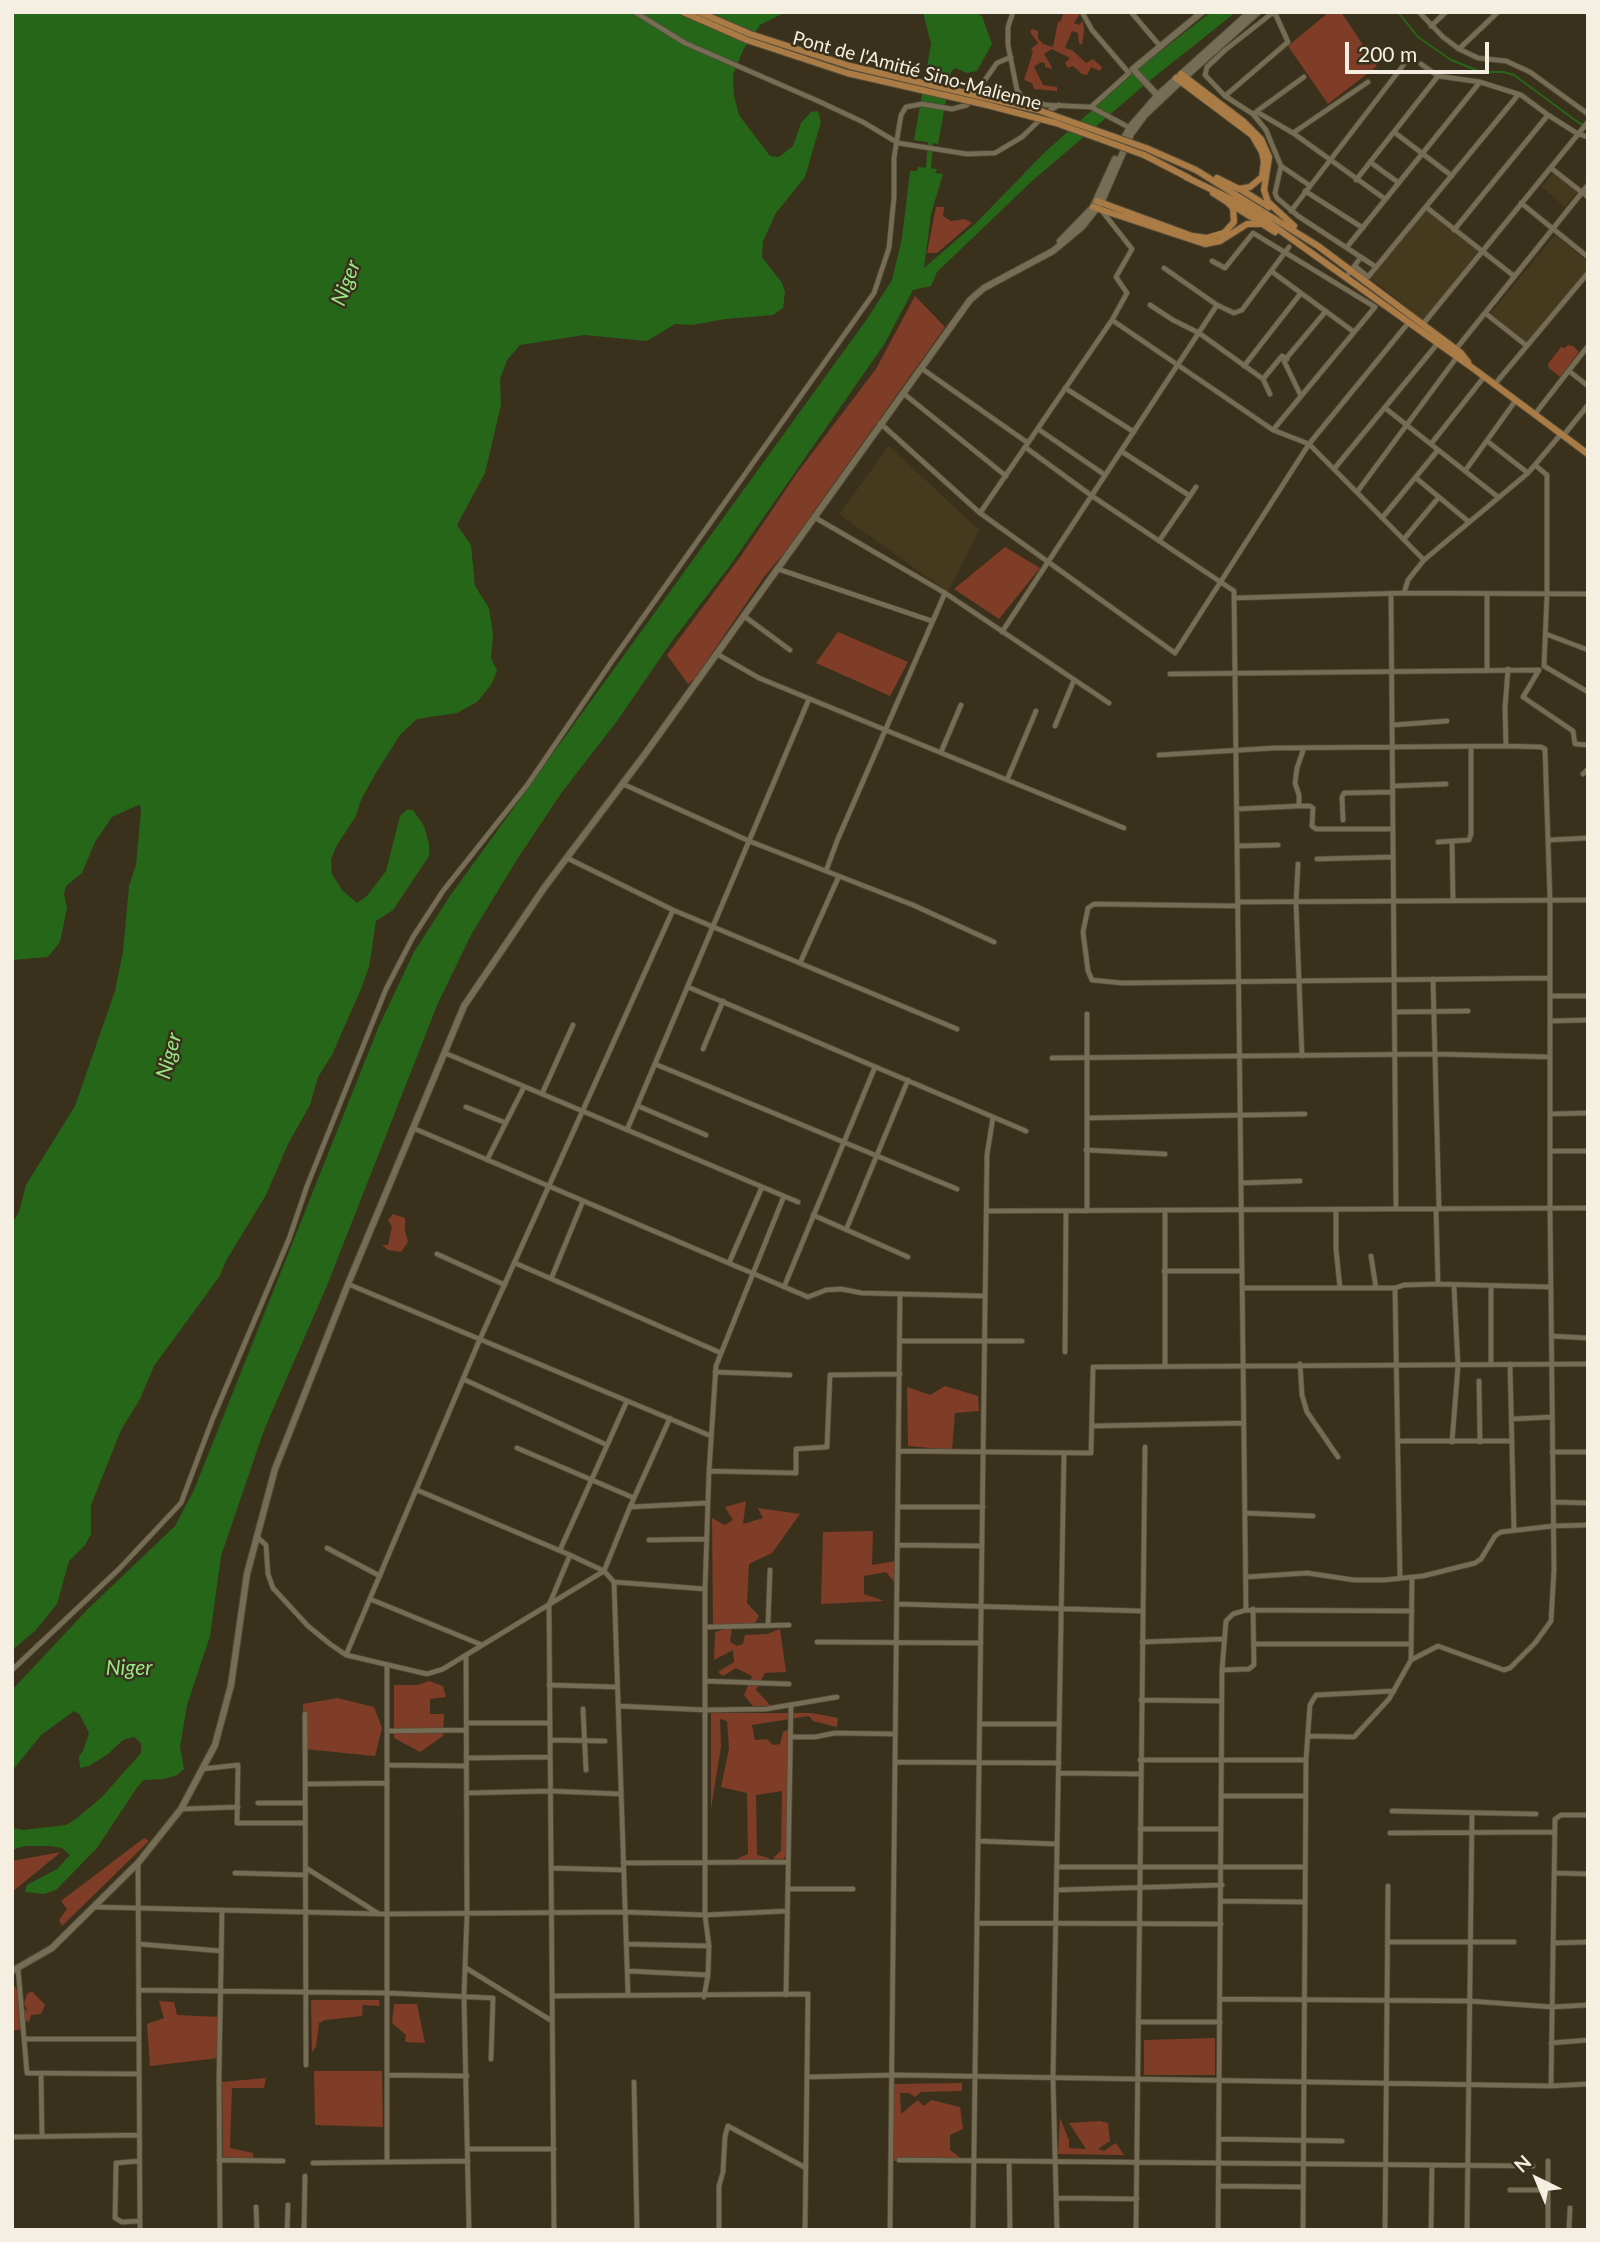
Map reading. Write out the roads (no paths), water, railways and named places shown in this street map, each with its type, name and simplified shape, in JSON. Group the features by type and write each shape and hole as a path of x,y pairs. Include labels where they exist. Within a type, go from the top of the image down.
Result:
{"main road":[{"name":"Pont de l'Amitié Sino-Malienne","path":"683,12 747,40 834,69 1056,123 1145,151"},
{"name":"Pont de l'Amitié Sino-Malienne","path":"699,12 750,34 836,62 905,81 1038,110 1145,151"},
{"path":"1159,97 1132,71 1202,12"},
{"path":"1220,46 1250,12"},
{"path":"15,1970 52,1948 138,1863 181,1809 215,1745 226,1706 247,1574 275,1469 412,1127 464,1006 567,858 976,294 1037,259 1098,206 1131,129 1180,77 1258,12"},
{"path":"1180,77 1252,135 1258,143 1264,162 1262,177 1250,187 1238,188"},
{"path":"1180,77 1244,122 1261,139 1269,157 1265,195 1279,214"},
{"path":"1145,151 1208,173 1279,214 1456,349 1474,369"},
{"path":"1145,151 1263,224 1351,271 1377,304 1409,322 1588,454"},
{"path":"1196,170 1318,246"},
{"path":"1186,177 1239,203 1291,238"},
{"path":"1098,206 1192,236 1207,238 1224,233 1234,222 1233,208 1227,202"},
{"path":"1098,206 1205,244 1220,241 1247,224 1263,224"}],"street":[{"path":"635,12 685,43 863,122 898,143 955,153 995,153 1022,137 1049,111 1059,106"},
{"path":"1013,12 1007,35 1017,90 1023,98 1046,105 1092,108 1131,129"},
{"path":"1082,12 1098,38 1132,71 1092,108"},
{"path":"1419,12 1431,26 1459,49 1478,58 1506,61 1530,72 1588,114"},
{"path":"1431,26 1446,12"},
{"path":"1459,49 1498,12"},
{"path":"1133,13 1160,46"},
{"path":"1225,96 1288,42 1277,16 1270,14 1220,46 1205,71 1225,96 1293,133 1385,199"},
{"path":"12,1670 119,1569 181,1503 213,1418 289,1239 307,1186 386,989 413,937 450,883 528,784 612,661 874,293 889,248 894,197 894,158 901,116 906,107 922,104 951,109 967,105 997,62 1011,57"},
{"path":"1291,211 1405,63"},
{"path":"1421,64 1438,76 1480,82 1518,94 1548,115 1588,137"},
{"path":"1255,113 1304,76"},
{"path":"1356,180 1438,76"},
{"path":"1293,133 1368,82"},
{"path":"1347,247 1480,82"},
{"path":"1361,257 1351,271 1368,277 1518,94"},
{"path":"1255,113 1266,130 1281,166 1363,228"},
{"path":"1454,230 1548,115"},
{"path":"1423,324 1588,123"},
{"path":"1394,132 1452,176"},
{"path":"1370,162 1399,183"},
{"path":"1281,166 1275,192 1278,198 1291,211 1376,267"},
{"path":"1550,168 1588,197"},
{"path":"1456,349 1588,185"},
{"path":"1521,204 1588,257"},
{"path":"980,513 1112,320 1127,293 1116,276 1132,248 1098,206"},
{"path":"1426,207 1514,276"},
{"path":"1212,261 1226,268 1253,233 1287,250 1377,304 1273,430"},
{"path":"1164,268 1217,305 1234,313 1242,310 1287,250"},
{"path":"1271,271 1354,331"},
{"path":"1495,384 1588,274"},
{"path":"1244,366 1301,293"},
{"path":"1150,305 1199,333 1263,379 1270,394"},
{"path":"1002,632 1217,305"},
{"path":"1301,396 1284,361 1326,311"},
{"path":"1485,313 1527,346"},
{"path":"1112,320 1273,430 1309,444 1424,560"},
{"path":"880,423 980,513 1175,653 1309,444 1409,322"},
{"path":"1334,469 1438,343"},
{"path":"1535,414 1588,346"},
{"path":"1263,379 1282,356 1287,359"},
{"path":"1357,492 1457,357"},
{"path":"921,369 1027,445 1092,496 1234,591 1246,1610"},
{"path":"1569,371 1588,386"},
{"path":"1431,444 1484,377"},
{"path":"1066,388 1134,432"},
{"path":"903,393 1006,475"},
{"path":"1465,471 1516,400"},
{"path":"1404,593 1408,580 1424,560 1528,473 1588,405"},
{"path":"1385,408 1498,497"},
{"path":"1038,429 1105,475"},
{"path":"1487,441 1528,473"},
{"path":"1382,517 1438,450"},
{"path":"1121,451 1190,496"},
{"path":"1535,465 1547,475 1544,666"},
{"path":"1416,478 1469,522"},
{"path":"1159,541 1196,487"},
{"path":"1404,539 1439,497"},
{"path":"814,517 944,593 1109,703"},
{"path":"777,569 932,621"},
{"path":"826,871 944,593"},
{"path":"1234,598 1404,593 1588,594"},
{"path":"1391,594 1396,1209"},
{"path":"1487,594 1487,670"},
{"path":"743,616 790,650"},
{"path":"1546,634 1583,643 1588,650"},
{"path":"716,654 759,678 1124,828"},
{"path":"1544,666 1538,670 1524,699 1573,731 1575,744 1588,744"},
{"path":"1544,666 1588,692"},
{"path":"1506,746 1508,669"},
{"path":"1170,674 1538,670"},
{"path":"1055,726 1074,680"},
{"path":"628,1130 809,699"},
{"path":"941,752 961,705"},
{"path":"1007,780 1036,711"},
{"path":"1393,725 1447,720"},
{"path":"1159,755 1304,748 1506,746 1545,749 1550,900 1553,1503 1551,1621 1535,1643 1504,1670 1438,1646 1411,1660"},
{"path":"1438,842 1469,840 1473,822 1471,747"},
{"path":"1299,807 1296,775 1304,748"},
{"path":"1583,774 1588,769"},
{"path":"623,784 749,841 913,905 994,942"},
{"path":"1343,820 1344,793 1446,784"},
{"path":"1237,809 1312,807 1312,826 1316,829 1393,829"},
{"path":"1549,840 1588,838"},
{"path":"1452,841 1453,900"},
{"path":"1237,846 1278,845"},
{"path":"1317,859 1393,857"},
{"path":"567,858 673,910 957,1029"},
{"path":"1298,864 1296,903 1302,1056"},
{"path":"800,963 839,876"},
{"path":"1550,978 1122,983 1092,980 1088,971 1083,932 1088,908 1094,904 1588,900"},
{"path":"346,1655 463,1379 673,910"},
{"path":"1433,979 1438,1284"},
{"path":"688,987 1026,1131"},
{"path":"1550,996 1588,996"},
{"path":"703,1049 723,1001"},
{"path":"1395,1012 1468,1011"},
{"path":"1087,1014 1087,1211"},
{"path":"1550,1021 1588,1020"},
{"path":"542,1094 573,1025"},
{"path":"443,1052 799,1202"},
{"path":"1052,1058 1435,1054 1550,1057"},
{"path":"655,1064 957,1189"},
{"path":"784,1286 875,1067"},
{"path":"846,1230 908,1080"},
{"path":"488,1160 524,1087"},
{"path":"638,1105 706,1135"},
{"path":"466,1107 506,1123"},
{"path":"1550,1114 1588,1113"},
{"path":"1087,1118 1305,1114"},
{"path":"973,2230 987,1155 993,1117"},
{"path":"412,1127 808,1297 826,1290 841,1289 862,1293 985,1296"},
{"path":"1086,1150 1165,1154"},
{"path":"1550,1151 1588,1151"},
{"path":"1241,1183 1300,1181"},
{"path":"729,1263 762,1187"},
{"path":"704,1997 709,1946 705,1915 705,1589 715,1372 784,1196"},
{"path":"551,1279 583,1201"},
{"path":"987,1211 1588,1208"},
{"path":"1336,1209 1340,1288"},
{"path":"1165,1210 1165,1366"},
{"path":"1065,1352 1066,1211"},
{"path":"813,1216 908,1257"},
{"path":"437,1254 505,1284"},
{"path":"1371,1256 1376,1288"},
{"path":"514,1263 721,1353"},
{"path":"1164,1271 1242,1271"},
{"path":"348,1284 710,1436"},
{"path":"1242,1288 1395,1288 1404,1285 1438,1284 1551,1287"},
{"path":"1452,1442 1458,1366 1454,1286"},
{"path":"1491,1286 1491,1364"},
{"path":"1395,1288 1400,1578"},
{"path":"890,2230 900,1294"},
{"path":"1551,1336 1588,1338"},
{"path":"900,1341 1022,1341"},
{"path":"1300,1364 1302,1395 1307,1412 1338,1457"},
{"path":"1510,1364 1514,1530"},
{"path":"899,1451 1091,1453 1093,1367 1588,1364"},
{"path":"715,1372 790,1375"},
{"path":"709,1471 796,1473 796,1449 827,1447 830,1375 900,1374"},
{"path":"463,1379 607,1445"},
{"path":"1479,1381 1480,1442"},
{"path":"560,1550 627,1401"},
{"path":"1512,1419 1552,1417"},
{"path":"256,1536 266,1545 268,1574 273,1588 308,1626 346,1655 427,1674 466,1656 604,1571 670,1418"},
{"path":"1092,1426 1244,1423"},
{"path":"1398,1441 1512,1441"},
{"path":"1136,2230 1145,1447"},
{"path":"517,1448 634,1498"},
{"path":"1552,1452 1588,1452"},
{"path":"1057,2230 1053,2078 1065,1453"},
{"path":"417,1490 560,1550 604,1571 614,1582 628,1994"},
{"path":"630,1507 707,1503"},
{"path":"1553,1503 1588,1503"},
{"path":"898,1507 982,1507"},
{"path":"1245,1513 1313,1516"},
{"path":"1246,1577 1307,1573 1354,1580 1412,1577 1475,1563 1501,1532 1588,1525"},
{"path":"649,1539 707,1539"},
{"path":"898,1545 982,1546"},
{"path":"327,1548 380,1576"},
{"path":"554,2230 549,1605 570,1555"},
{"path":"768,1625 769,1570"},
{"path":"1308,1736 1354,1737 1373,1719 1394,1691 1411,1660 1412,1577"},
{"path":"614,1582 705,1589"},
{"path":"370,1599 482,1645"},
{"path":"897,1604 1142,1611"},
{"path":"1219,2230 1221,1701 1223,1639 1228,1618 1253,1609 1412,1611"},
{"path":"1222,1670 1252,1668 1254,1665 1253,1609"},
{"path":"706,1627 789,1625"},
{"path":"1142,1642 1223,1639"},
{"path":"817,1642 981,1643"},
{"path":"1254,1644 1411,1644"},
{"path":"466,1656 467,1914 464,1996 469,2230"},
{"path":"387,1665 387,2162"},
{"path":"706,1681 789,1684"},
{"path":"549,1685 617,1687"},
{"path":"1303,2230 1305,1796 1310,1705 1316,1695 1394,1691"},
{"path":"618,1706 706,1710 766,1709 838,1698"},
{"path":"1141,1700 1221,1701"},
{"path":"786,1995 791,1705"},
{"path":"583,1709 586,1770"},
{"path":"305,1714 306,2065"},
{"path":"466,1723 550,1724"},
{"path":"980,1724 1059,1724"},
{"path":"387,1731 466,1730"},
{"path":"791,1737 815,1737 835,1732 895,1734"},
{"path":"550,1740 605,1741"},
{"path":"466,1758 550,1757"},
{"path":"1140,1760 1306,1760"},
{"path":"895,1762 1059,1763"},
{"path":"202,1769 238,1765 237,1823 306,1823"},
{"path":"387,1765 466,1766"},
{"path":"1059,1773 1140,1774"},
{"path":"305,1783 387,1783"},
{"path":"467,1793 550,1791 621,1794"},
{"path":"1221,1796 1305,1796"},
{"path":"258,1803 305,1803"},
{"path":"181,1809 238,1807"},
{"path":"1392,1811 1536,1814"},
{"path":"1467,2230 1472,1813"},
{"path":"1551,2086 1555,1819 1561,1815 1588,1815"},
{"path":"1140,1829 1221,1829"},
{"path":"1390,1833 1555,1832"},
{"path":"978,1842 1057,1844"},
{"path":"624,1863 788,1861"},
{"path":"138,1863 140,2230"},
{"path":"1057,1867 1305,1867"},
{"path":"306,1868 380,1914"},
{"path":"551,1868 624,1870"},
{"path":"235,1873 306,1875"},
{"path":"1554,1873 1588,1874"},
{"path":"1056,1889 1222,1885"},
{"path":"1385,2230 1388,1886"},
{"path":"788,1889 853,1889"},
{"path":"1222,1901 1305,1902"},
{"path":"94,1908 380,1914 625,1912 705,1915 787,1910"},
{"path":"220,2230 222,1910"},
{"path":"977,1923 1221,1924"},
{"path":"1388,1942 1514,1942"},
{"path":"1553,1943 1588,1942"},
{"path":"139,1944 221,1951"},
{"path":"626,1944 709,1946"},
{"path":"466,1968 552,2021"},
{"path":"15,1970 27,2073 139,2074"},
{"path":"628,1971 708,1975"},
{"path":"139,1990 388,1993 493,1998 491,2059"},
{"path":"552,1996 697,1994 704,1997 808,1994 805,2230"},
{"path":"1220,1999 1469,2001 1552,2007 1588,2005"},
{"path":"1138,2022 1220,2022"},
{"path":"25,2039 139,2039"},
{"path":"1552,2043 1588,2040"},
{"path":"41,2073 42,2136"},
{"path":"388,2075 467,2076"},
{"path":"807,2077 1138,2078 1551,2086 1588,2084"},
{"path":"634,2082 637,2230"},
{"path":"719,2230 719,2186 728,2126 806,2168"},
{"path":"12,2137 139,2135"},
{"path":"1219,2139 1342,2141"},
{"path":"468,2148 554,2149"},
{"path":"219,2160 283,2161"},
{"path":"899,2160 1533,2166"},
{"path":"139,2161 116,2163 116,2218 122,2222 140,2221"},
{"path":"313,2163 468,2161"},
{"path":"1009,2161 1010,2230"},
{"path":"1548,2161 1548,2230"},
{"path":"1431,2230 1432,2165"},
{"path":"304,2230 305,2176"},
{"path":"1219,2186 1303,2187"},
{"path":"1510,2190 1548,2190"},
{"path":"1056,2198 1137,2199"},
{"path":"287,2230 288,2205"},
{"path":"256,2207 257,2230"},
{"path":"1569,2230 1570,2208"}],"water":[{"path":"12,12 786,12 760,25 743,50 733,75 734,96 739,115 770,156 779,157 793,146 801,123 811,112 818,111 821,122 805,177 776,213 763,241 762,257 782,283 785,292 783,308 773,315 692,325 675,324 647,341 584,335 520,345 507,360 500,379 501,405 485,473 457,525 471,545 475,586 489,608 493,634 491,658 497,671 491,685 477,702 457,713 417,719 400,735 374,776 356,816 337,845 331,859 332,874 342,890 357,903 367,896 386,871 400,816 407,810 413,810 424,826 429,856 393,910 376,921 369,967 361,989 332,1055 318,1077 310,1105 288,1144 266,1195 219,1277 154,1366 140,1399 121,1430 91,1505 91,1534 85,1545 69,1561 57,1604 35,1631 12,1650 12,1224 19,1212 26,1185 75,1106 115,991 123,952 129,886 136,865 141,811 140,805 112,817 95,842 82,873 66,886 64,894 67,908 60,942 48,957 12,960"},
{"path":"923,12 974,12 982,16 992,44 977,71 967,73 955,68 951,72 938,144 914,140 931,44"},
{"name":"Niger","path":"1211,12 1236,12 1148,82 1032,181 937,272 931,286 913,290 885,343 729,567 562,792 516,861 471,935 438,1003 326,1288 264,1430 221,1556 210,1636 187,1705 180,1747 184,1769 177,1775 164,1779 144,1780 97,1848 56,1890 44,1894 25,1892 27,1885 57,1869 70,1855 62,1848 50,1846 25,1846 12,1850 12,1828 23,1830 66,1825 77,1818 102,1797 141,1753 141,1743 134,1737 123,1740 108,1754 89,1766 80,1768 79,1756 89,1733 80,1715 74,1711 41,1735 12,1771 12,1690 88,1609 175,1526 194,1490 379,1026 414,952 450,896 867,319 892,280 902,238 910,171 917,171 918,167 937,169 935,173 943,174 931,214 924,268 976,223 1044,153 1137,70"}],"waterway":[{"path":"1398,12 1418,37 1451,60 1481,72 1514,75 1588,127"},
{"path":"928,173 931,138"}]}
